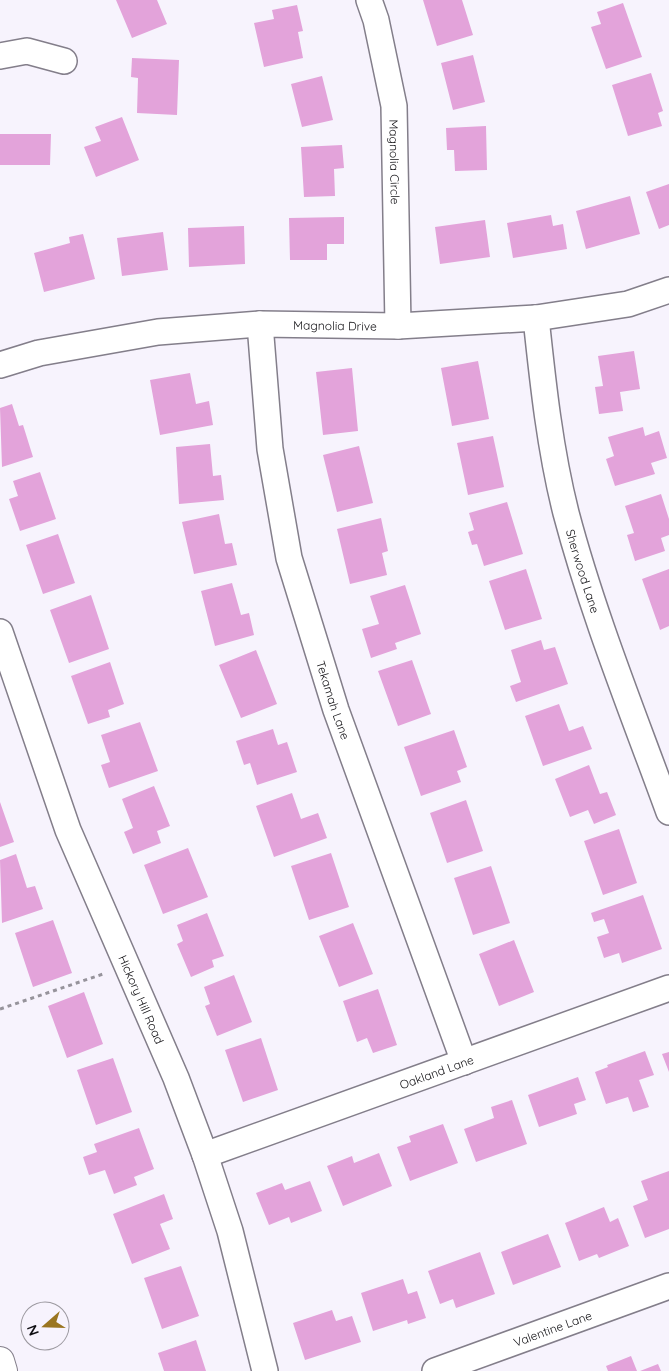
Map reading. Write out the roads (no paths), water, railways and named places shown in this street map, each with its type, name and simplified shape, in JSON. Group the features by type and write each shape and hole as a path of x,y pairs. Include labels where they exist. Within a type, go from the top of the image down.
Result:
{"street":[{"name":"Magnolia Circle","path":"369,0 376,20 394,106 398,326"},
{"path":"0,56 27,52 64,61"},
{"name":"Magnolia Drive","path":"0,365 40,353 158,332 260,324 398,326 536,318 628,304 669,290"},
{"name":"Sherwood Lane","path":"536,318 550,432 566,512 589,593 669,812"},
{"name":"Tekamah Lane","path":"260,324 270,449 289,558 336,710 464,1062"},
{"name":"Hickory Hill Road","path":"0,632 68,830 176,1078 205,1155 230,1231 265,1371"},
{"name":"Oakland Lane","path":"205,1155 669,988"},
{"name":"Valentine Lane","path":"435,1371 669,1286"},
{"path":"0,1362 4,1371"}]}
